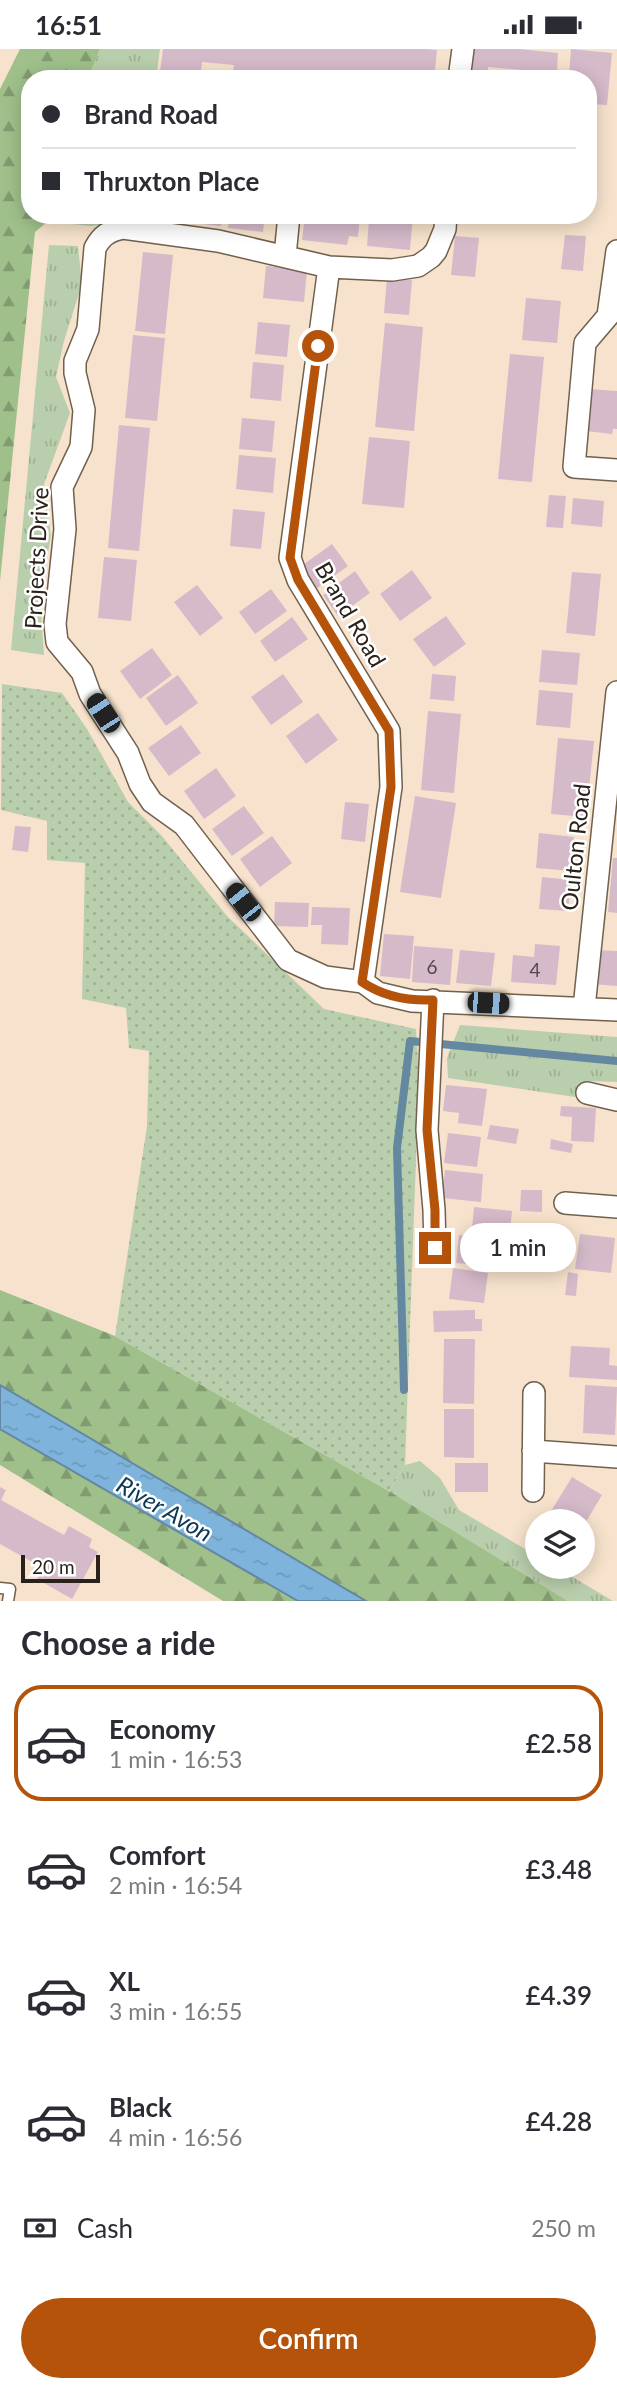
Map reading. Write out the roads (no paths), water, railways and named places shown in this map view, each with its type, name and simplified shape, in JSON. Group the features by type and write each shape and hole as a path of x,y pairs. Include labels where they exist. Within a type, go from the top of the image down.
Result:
{"street":[{"path":"460,70 463,49"},
{"path":"285,256 288,224"},
{"name":"Projects Drive","path":"445,224 436,251 418,266 392,270 329,267 218,241 123,228 109,231 100,239 95,248 88,329 75,361 75,373 84,410 81,447 62,487 65,529 55,624 57,642 82,672 90,694 128,753 152,802 184,825 288,960 325,977 362,982 378,993 433,1008 617,1010"},
{"path":"617,251 608,316 585,343 574,467 617,470"},
{"name":"Brand Road","path":"329,267 290,558 298,580 389,731 391,787 362,982"},
{"name":"Oulton Road","path":"584,1008 617,702"},
{"path":"433,1008 427,1130 435,1210 435,1248"},
{"path":"587,1093 617,1100"},
{"path":"565,1203 617,1207"},
{"path":"533,1491 534,1393"},
{"path":"533,1451 617,1457"}],"lane":[{"path":"0,1588 10,1588 8,1601"}],"water":[{"name":"River Avon","path":"0,1385 366,1601 298,1601 0,1429"}],"waterway":[{"path":"404,1390 397,1148 410,1041 617,1061"}]}
